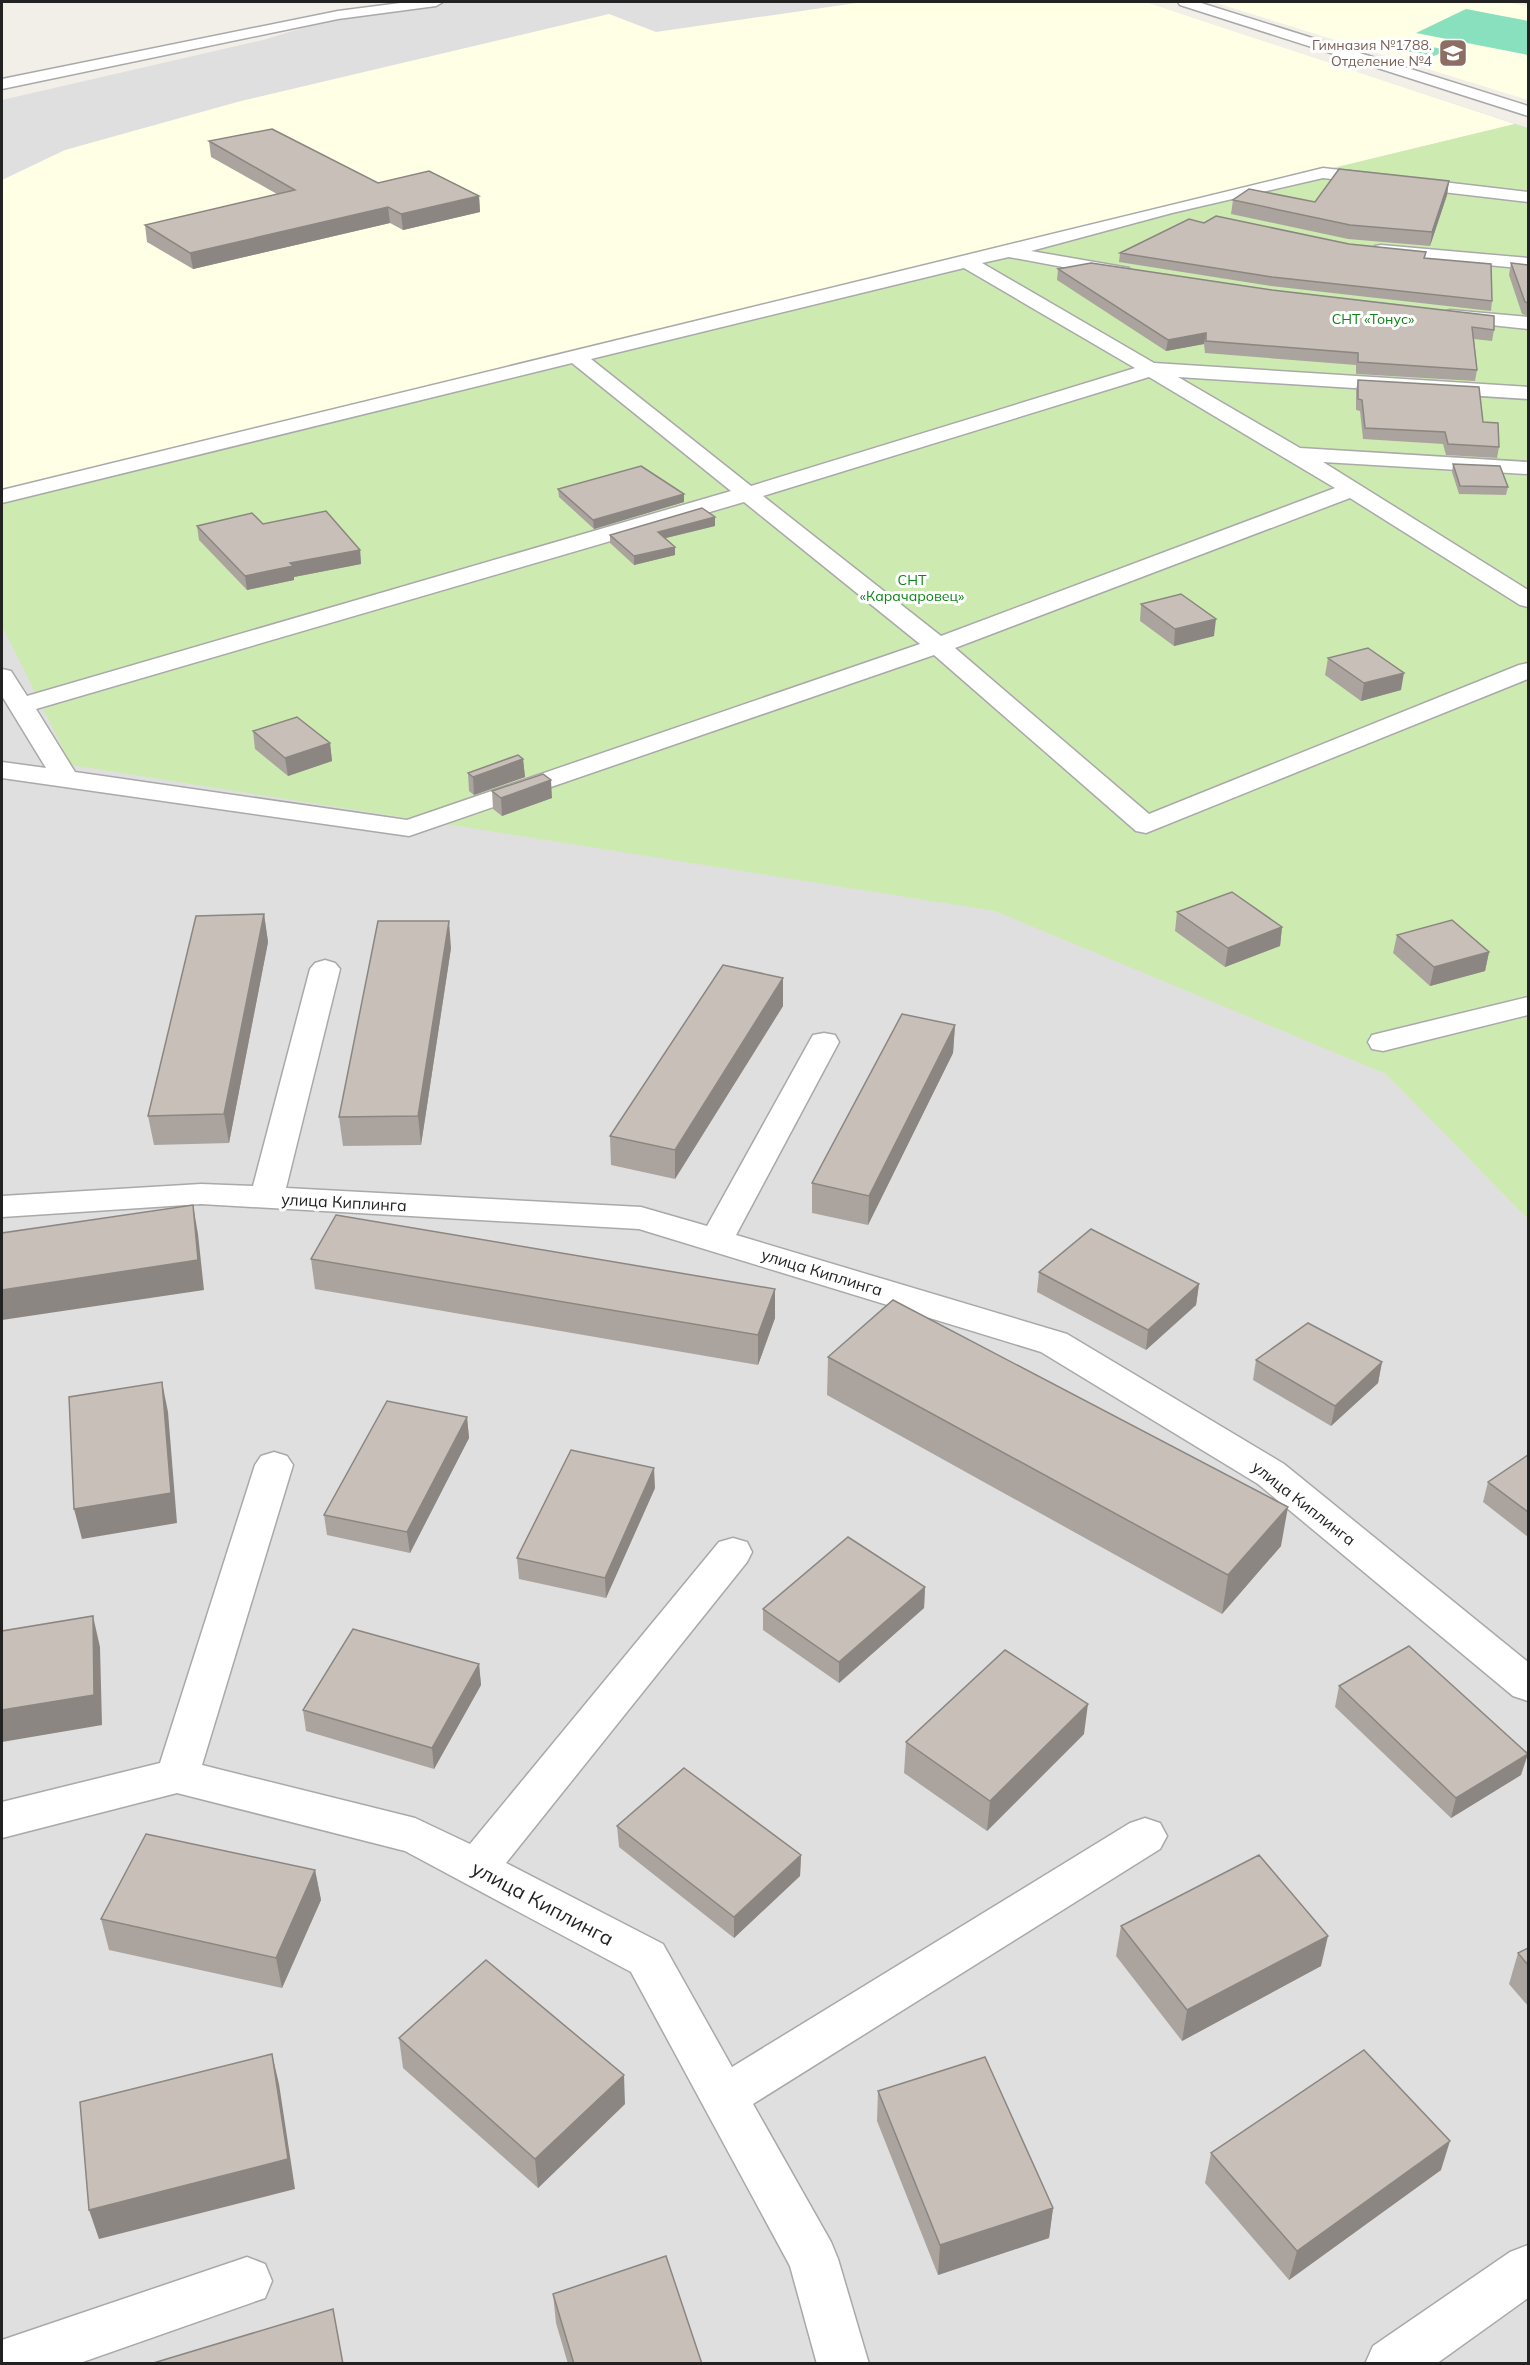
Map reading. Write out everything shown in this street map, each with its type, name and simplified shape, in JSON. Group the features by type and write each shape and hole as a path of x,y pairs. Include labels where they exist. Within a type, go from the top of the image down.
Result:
{"street":[{"path":"2,84 338,15 436,2"},
{"path":"1185,2 1528,111"},
{"path":"312,4 338,15"},
{"path":"2,496 967,262 1169,209 1323,174 1528,197"},
{"path":"1169,209 1214,218"},
{"path":"1359,248 1528,264"},
{"path":"1006,252 1143,276"},
{"path":"967,262 1154,369 1294,453 1528,600"},
{"path":"1426,314 1528,323"},
{"path":"576,357 938,646 1146,825 1528,670"},
{"path":"20,706 746,494 1154,369 1528,393"},
{"path":"1294,453 1528,468"},
{"path":"2,770 409,828 938,646 1350,490"},
{"path":"2,676 66,778"},
{"path":"267,1197 325,969"},
{"path":"1383,1042 1528,1006"},
{"path":"716,1240 824,1042"},
{"name":"улица Киплинга","path":"2,1207 201,1194 641,1218 1054,1343 1271,1474 1528,1685"},
{"path":"177,1776 274,1466"},
{"path":"476,1868 733,1552"},
{"name":"улица Киплинга","path":"2,1820 177,1776 415,1836 647,1958 813,2259 843,2364"},
{"path":"724,2097 1145,1836"},
{"path":"1391,2364 1528,2269"},
{"path":"14,2361 247,2281"}],"path":[{"path":"1522,2 1528,3"}],"shaded area":[{"path":"433,2 1146,2 1528,128 1528,2363 2,2363 2,100 263,40 358,11"},
{"path":"863,2 1146,2 1515,124 2,491 2,180 65,150 241,101 609,14 656,32"},
{"name":"Гимназия №1788. Отделение №4","path":"1213,2 1505,2 1528,6 1528,100"}],"green space":[{"path":"1466,9 1528,21 1528,55 1416,33"},
{"path":"1403,41 1447,50 1434,56 1389,48"},
{"name":"СНТ «Карачаровец»","path":"1515,124 1528,128 1528,1219 1386,1074 995,911 71,765 2,626 2,504 953,260"}],"building":[{"path":"272,129 378,183 429,171 479,196 401,214 388,207 190,253 145,225 295,190 209,141"},
{"path":"1339,169 1449,181 1432,232 1350,225 1233,200 1249,189 1315,202"},
{"path":"1216,216 1349,244 1426,252 1424,258 1491,264 1492,301 1272,277 1120,253 1189,219 1204,223"},
{"path":"1091,263 1272,290 1494,316 1494,330 1472,327 1477,370 1358,362 1358,353 1206,341 1206,333 1168,340 1058,269"},
{"path":"1511,263 1528,265 1528,303 1525,302"},
{"path":"1358,380 1479,387 1483,422 1498,423 1499,447 1448,444 1445,432 1365,428 1362,400 1358,399"},
{"path":"1453,464 1500,466 1508,487 1460,486"},
{"path":"641,466 684,494 593,520 558,489"},
{"path":"702,508 715,517 658,532 675,547 634,556 610,535"},
{"path":"326,511 360,550 290,563 293,566 245,576 197,526 252,513 263,524"},
{"path":"1181,594 1216,619 1175,629 1141,604"},
{"path":"1368,648 1404,673 1364,683 1328,658"},
{"path":"297,717 330,743 285,758 253,731"},
{"path":"518,755 523,759 473,777 468,773"},
{"path":"543,774 551,780 501,798 492,791"},
{"path":"1232,892 1282,927 1228,948 1177,912"},
{"path":"264,914 224,1114 148,1116 196,916"},
{"path":"1452,920 1489,952 1434,967 1397,935"},
{"path":"378,921 449,921 418,1116 339,1117"},
{"path":"723,965 783,978 675,1150 610,1136"},
{"path":"902,1014 955,1025 869,1196 812,1183"},
{"path":"193,1205 198,1260 2,1290 2,1233"},
{"path":"336,1215 775,1289 758,1335 311,1259"},
{"path":"1091,1229 1199,1284 1148,1330 1039,1272"},
{"path":"893,1300 1288,1507 1228,1575 828,1357"},
{"path":"1308,1323 1382,1362 1335,1406 1256,1360"},
{"path":"162,1382 171,1493 74,1509 69,1397"},
{"path":"387,1401 467,1417 407,1532 324,1515"},
{"path":"571,1450 654,1468 605,1578 517,1558"},
{"path":"1528,1455 1528,1512 1488,1482"},
{"path":"848,1537 925,1587 839,1662 763,1609"},
{"path":"93,1616 94,1695 2,1710 2,1631"},
{"path":"353,1629 479,1664 432,1748 303,1710"},
{"path":"1409,1646 1528,1754 1456,1798 1339,1686"},
{"path":"1005,1650 1088,1704 990,1801 906,1742"},
{"path":"684,1768 801,1855 734,1917 617,1826"},
{"path":"146,1834 315,1870 276,1958 101,1919"},
{"path":"1259,1855 1328,1936 1187,2010 1121,1926"},
{"path":"1528,1948 1528,1965 1518,1953"},
{"path":"486,1960 624,2075 535,2159 399,2038"},
{"path":"1364,2050 1450,2141 1297,2251 1211,2153"},
{"path":"272,2054 288,2159 89,2210 80,2102"},
{"path":"985,2057 1053,2208 940,2245 878,2091"},
{"path":"666,2256 702,2364 574,2364 553,2294"},
{"path":"333,2309 343,2364 150,2364"}],"place":[{"name":"Гимназия №1788. Отделение №4","path":"1453,53"}],"park label":[{"name":"СНТ «Тонус»","path":"1373,319"}]}
